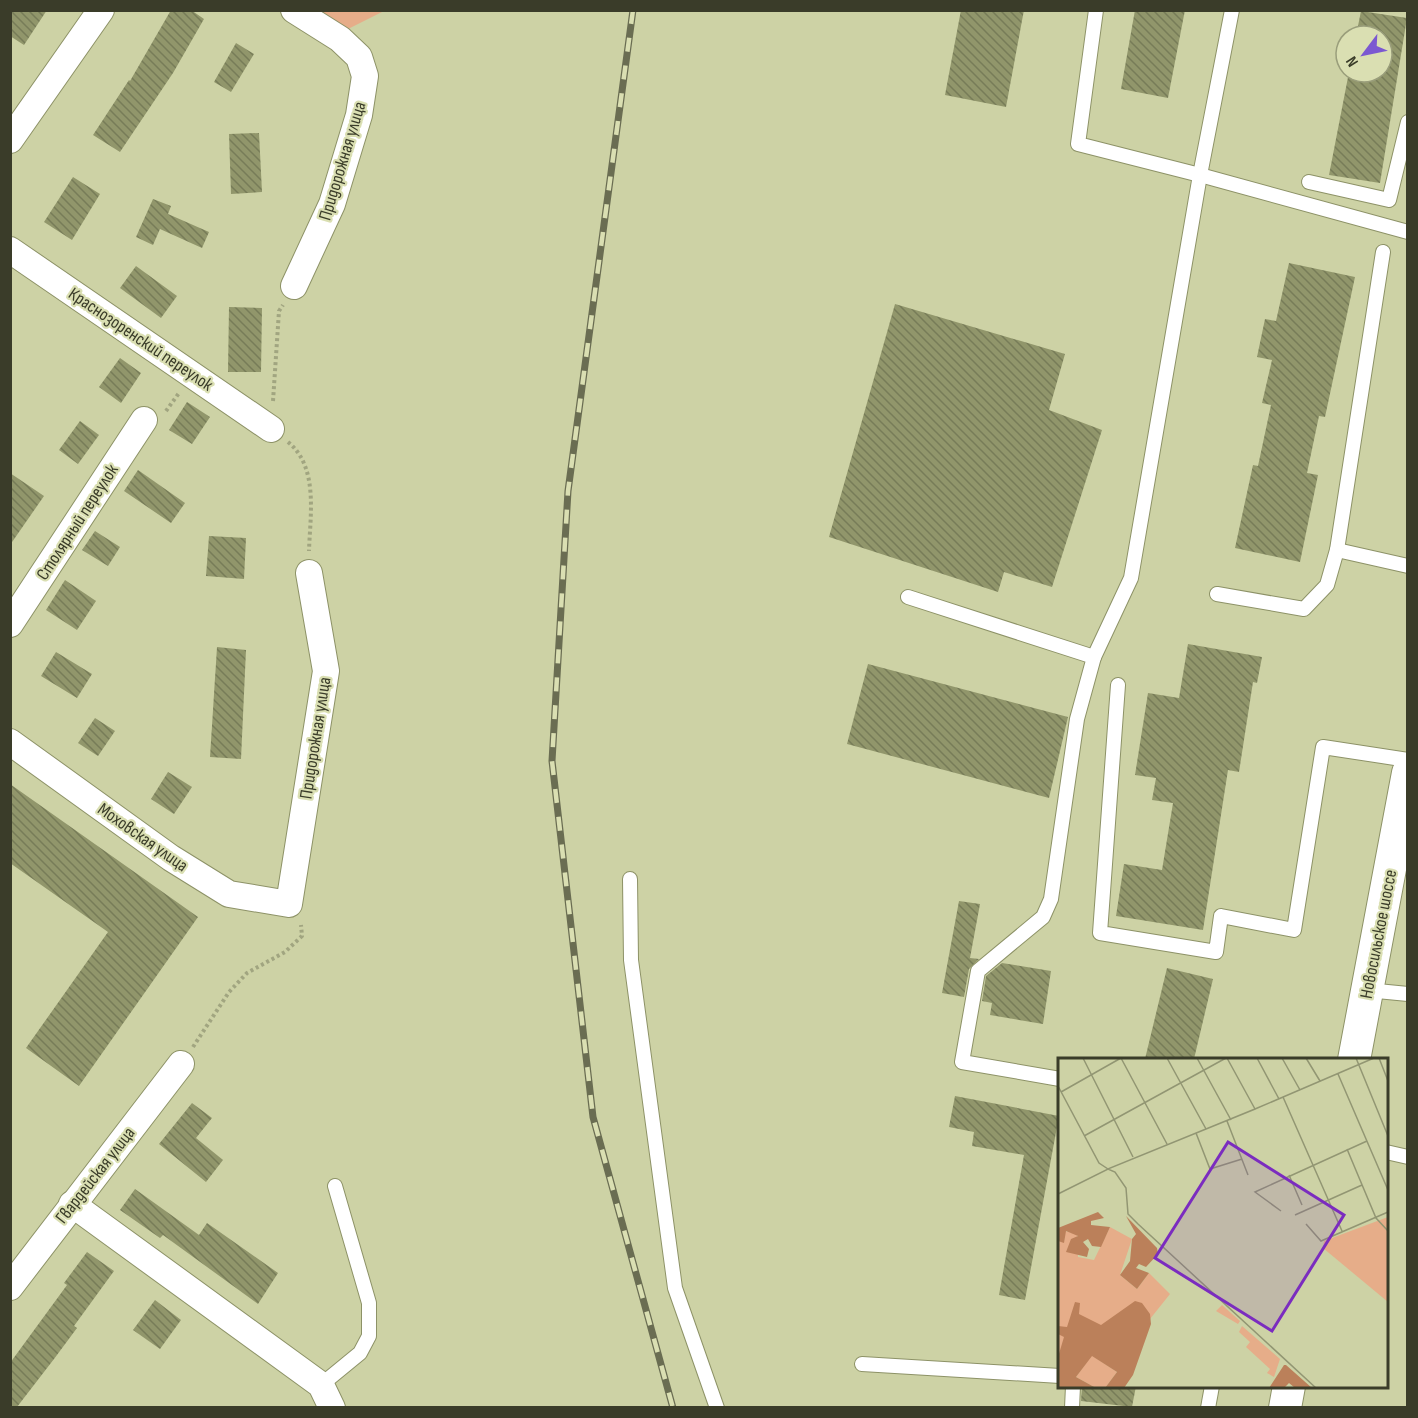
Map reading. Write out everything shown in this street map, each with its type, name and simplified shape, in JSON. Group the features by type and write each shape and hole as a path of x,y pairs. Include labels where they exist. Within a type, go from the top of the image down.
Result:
{"street":[{"path":"10,140 101,10"},
{"name":"Придорожная улица","path":"294,10 340,39 359,57 364,76 359,114 332,204 294,286"},
{"name":"Краснозоренский переулок","path":"10,250 271,429"},
{"name":"Столярный переулок","path":"10,624 144,420"},
{"name":"Придорожная улица","path":"289,904 326,671 309,573"},
{"name":"Моховская улица","path":"10,742 171,858 229,894 289,904"},
{"name":"Новосильское шоссе","path":"1354,1058 1407,772"},
{"name":"Гвардейская улица","path":"10,1287 182,1064"},
{"path":"72,1204 327,1396"},
{"path":"1285,1407 1289,1388"}],"lane":[{"path":"1096,10 1078,144 1407,232"},
{"path":"1058,1078 962,1062 978,971 1043,917 1051,899 1077,719 1094,657 1131,578 1200,175 1232,10"},
{"path":"1309,182 1389,200 1407,122"},
{"path":"1217,594 1304,609 1327,585 1337,550 1383,252"},
{"path":"1337,550 1407,566"},
{"path":"908,597 1094,657"},
{"path":"1118,686 1100,933 1216,952 1221,916 1294,930 1323,747 1407,760"},
{"path":"630,879 631,960 675,1288 717,1407"},
{"path":"1367,990 1407,994"},
{"path":"1388,1152 1407,1157"},
{"path":"327,1396 360,1353 369,1336 369,1304 335,1186"},
{"path":"862,1364 1058,1377"},
{"path":"1072,1407 1073,1388"},
{"path":"1208,1407 1212,1388"}],"path":[{"path":"144,420 154,419 164,414 183,387 196,376"},
{"path":"182,1064 229,992 247,974 285,952 302,936 300,919 289,904"}],"shaded area":[{"path":"316,11 384,11 346,30"}],"building":[{"path":"10,10 47,10 24,45 10,36"},
{"path":"171,10 191,10 204,19 173,73 120,152 93,135 130,81"},
{"path":"961,10 1024,10 1006,107 945,95"},
{"path":"1135,10 1185,10 1168,98 1121,89"},
{"path":"1361,11 1407,18 1380,183 1329,175 1347,84 1394,84 1394,24 1358,24"},
{"path":"236,43 254,54 231,92 214,82"},
{"path":"259,133 262,192 231,194 229,134"},
{"path":"73,177 100,194 72,240 44,222"},
{"path":"153,199 171,206 168,214 209,232 202,248 160,229 153,245 136,237"},
{"path":"1289,263 1355,277 1325,417 1319,416 1307,473 1318,475 1300,562 1235,548 1253,465 1258,466 1271,405 1262,403 1272,360 1257,357 1265,319 1276,321"},
{"path":"136,266 177,296 161,318 120,288"},
{"path":"895,304 1065,354 1049,410 1102,430 1052,587 1004,572 998,592 829,537"},
{"path":"229,307 262,308 261,372 228,372"},
{"path":"120,358 141,373 121,403 99,387"},
{"path":"187,402 210,417 192,444 169,430"},
{"path":"80,421 99,435 78,464 59,450"},
{"path":"138,470 185,503 171,523 124,491"},
{"path":"10,473 44,496 10,545"},
{"path":"95,531 120,547 108,566 82,550"},
{"path":"209,536 246,538 244,579 206,576"},
{"path":"65,580 96,601 77,630 46,610"},
{"path":"1188,644 1262,657 1257,683 1253,682 1239,772 1228,770 1203,930 1116,916 1124,864 1162,870 1173,803 1152,800 1156,778 1135,775 1148,693 1179,698"},
{"path":"217,647 246,650 241,759 210,757"},
{"path":"56,652 92,674 77,698 41,676"},
{"path":"868,664 1068,717 1049,798 847,744"},
{"path":"95,718 115,731 98,756 78,743"},
{"path":"168,772 192,787 174,814 151,799"},
{"path":"10,784 198,917 79,1086 26,1048 108,932 10,863"},
{"path":"959,901 980,904 970,958 979,959 969,969 964,997 942,993"},
{"path":"1002,963 1051,971 1043,1024 990,1015 992,1003 982,1001 986,976"},
{"path":"1167,968 1213,979 1194,1058 1145,1058"},
{"path":"955,1096 1058,1116 1025,1300 999,1295 1024,1155 972,1146 974,1132 949,1127"},
{"path":"192,1103 212,1118 196,1138 223,1160 206,1182 159,1144"},
{"path":"135,1189 199,1235 207,1223 278,1273 258,1304 163,1235 160,1238 120,1210"},
{"path":"87,1252 114,1271 74,1326 77,1328 54,1359 17,1407 10,1407 10,1363 67,1285 64,1283"},
{"path":"155,1300 181,1320 160,1349 133,1330"},
{"path":"1082,1388 1136,1388 1132,1407 1081,1401"}],"railway":[{"path":"633,10 568,491 552,761 593,1117 673,1408"}]}
